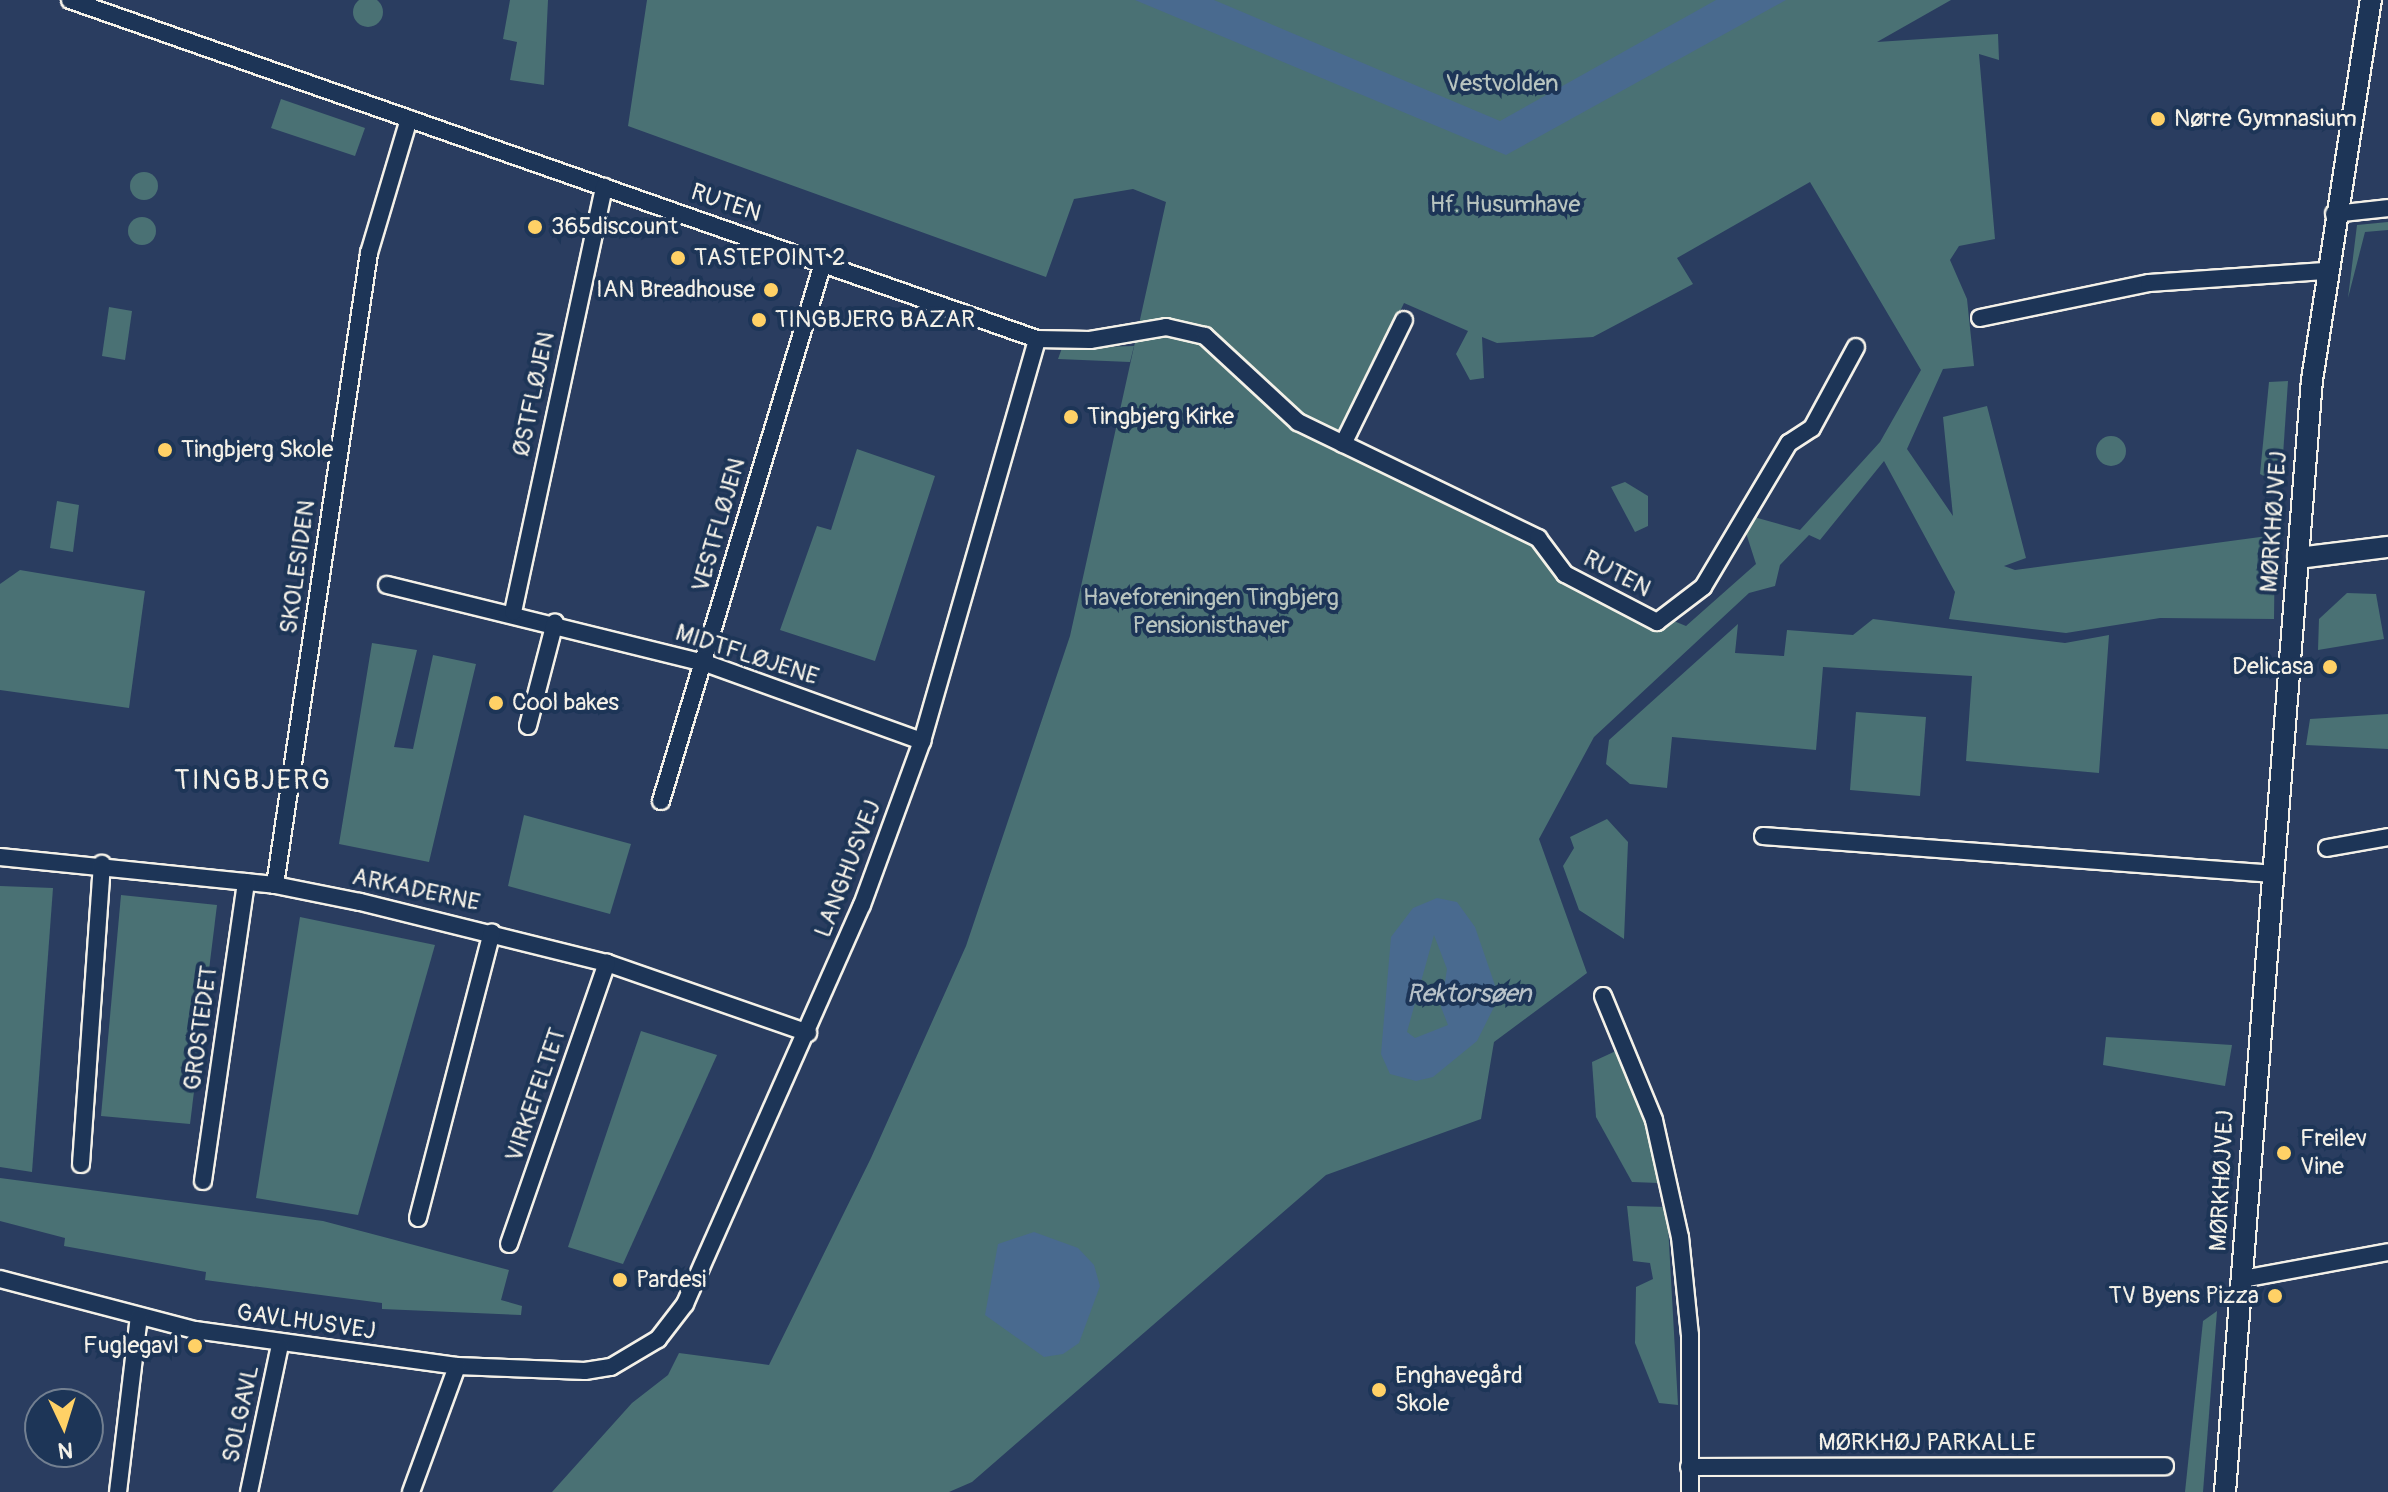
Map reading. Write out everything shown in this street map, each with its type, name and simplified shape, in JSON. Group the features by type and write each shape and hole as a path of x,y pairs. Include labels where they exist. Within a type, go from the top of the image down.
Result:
{"street":[{"name":"RUTEN","path":"70,0 1037,339 1090,340 1166,327 1205,336 1268,400 1343,444 1538,538 1565,574 1657,622 1703,587 1789,443 1812,428 1856,347"},
{"name":"MØRKHØJVEJ","path":"2225,1492 2298,558 2325,271 2371,0"},
{"name":"SKOLESIDEN","path":"275,885 369,253 409,119"},
{"name":"ØSTFLØJEN","path":"513,612 604,187"},
{"path":"2334,214 2388,208"},
{"name":"VESTFLØJEN","path":"661,801 823,263"},
{"path":"1980,318 2149,283 2325,271"},
{"path":"1343,444 1404,320"},
{"name":"LANGHUSVEJ","path":"611,1367 658,1339 685,1304 808,1033 922,741 1037,339"},
{"path":"2298,558 2388,547"},
{"name":"MIDTFLØJENE","path":"387,585 555,622 705,663 922,741"},
{"path":"528,726 555,622"},
{"path":"1763,836 2274,874"},
{"path":"2327,848 2388,837"},
{"name":"ARKADERNE","path":"0,857 102,864 275,885 492,932 607,963 808,1033"},
{"path":"81,1164 102,864"},
{"name":"GROSTEDET","path":"203,1181 246,882"},
{"path":"418,1218 492,932"},
{"name":"VIRKEFELTET","path":"509,1244 607,963"},
{"path":"1603,996 1654,1120 1680,1237 1690,1335 1690,1492"},
{"path":"2243,1279 2388,1252"},
{"name":"GAVLHUSVEJ","path":"0,1279 139,1317 280,1345 457,1366 611,1367"},
{"path":"118,1492 139,1317"},
{"name":"SOLGAVL","path":"249,1492 280,1345"},
{"path":"411,1492 457,1366"},
{"name":"MØRKHØJ PARKALLE","path":"1689,1467 2165,1466"}],"green space":[{"path":"368,-3 379,1 383,12 379,23 368,27 357,23 353,12 357,1"},
{"path":"510,0 548,0 544,85 510,80 517,42 503,39"},
{"path":"647,0 1951,0 1877,42 1998,34 1999,60 1979,54 1995,239 1959,246 1950,260 1967,299 1974,366 1943,369 1907,449 1953,516 1943,417 1987,406 2026,558 2004,566 2015,570 2275,535 2274,619 2160,618 2066,633 1949,619 1955,592 1884,461 1820,540 1809,535 1780,565 1775,586 1749,593 1594,737 1539,839 1587,973 1494,1042 1481,1119 1326,1175 972,1482 949,1492 552,1492 632,1403 668,1375 679,1353 769,1365 871,1158 966,946 1070,636 1166,202 1133,189 1074,199 1046,277 628,126","holes":["1810,182 1921,370 1880,442 1800,530 1754,517 1746,533 1756,564 1686,626 1550,570 1533,547 1335,447 1404,303 1468,331 1456,354 1470,380 1484,378 1482,337 1497,343 1593,337 1693,284 1677,258"]},
{"path":"281,99 365,128 355,156 271,128"},
{"path":"144,172 154,176 158,186 154,196 144,200 134,196 130,186 134,176"},
{"path":"142,217 152,221 156,231 152,241 142,245 132,241 128,231 132,221"},
{"path":"2388,222 2388,230 2365,232 2348,298 2357,225"},
{"path":"109,307 132,311 125,360 102,356"},
{"path":"1134,346 1130,362 1058,359 1062,348"},
{"path":"2288,381 2281,485 2260,474 2269,382"},
{"path":"2111,436 2117,437 2125,445 2125,457 2117,465 2111,466 2105,465 2097,457 2096,451 2097,445 2105,437"},
{"path":"857,449 935,476 875,661 780,630 817,526 831,530"},
{"path":"1625,482 1648,496 1648,526 1635,532 1611,487"},
{"path":"57,501 79,505 73,552 50,548"},
{"path":"20,570 145,591 129,708 0,690 0,584"},
{"path":"2347,593 2376,594 2384,639 2318,650 2319,619"},
{"path":"1873,619 2065,643 2109,635 2099,773 1966,761 1972,676 1823,667 1816,750 1672,737 1667,788 1630,784 1606,764 1609,740 1738,624 1735,653 1784,656 1787,630 1853,635"},
{"path":"372,643 417,650 394,747 413,749 433,655 476,664 429,862 339,844"},
{"path":"1856,712 1926,717 1920,796 1850,790"},
{"path":"2388,714 2388,749 2306,745 2310,719"},
{"path":"524,815 631,844 610,914 508,886"},
{"path":"1607,819 1628,842 1624,939 1579,910 1563,866 1574,848 1570,837"},
{"path":"0,886 53,888 32,1172 0,1167"},
{"path":"121,895 217,905 190,1124 101,1116"},
{"path":"300,917 435,945 358,1215 256,1198"},
{"path":"641,1031 717,1055 623,1264 568,1247"},
{"path":"2106,1037 2232,1045 2225,1086 2103,1065"},
{"path":"1618,1050 1646,1125 1659,1183 1632,1182 1596,1117 1592,1062"},
{"path":"0,1178 323,1221 509,1270 501,1300 522,1306 521,1315 382,1309 382,1303 205,1280 206,1272 64,1246 65,1238 0,1221"},
{"path":"1627,1206 1667,1207 1678,1405 1659,1403 1635,1343 1636,1287 1653,1279 1650,1263 1633,1261"},
{"path":"2217,1311 2203,1492 2185,1492 2203,1321"}],"water":[{"path":"1135,0 1214,0 1500,121 1716,0 1786,0 1506,155"},
{"name":"Rektorsøen","path":"1437,898 1457,902 1475,927 1499,997 1477,1041 1433,1077 1416,1081 1390,1074 1381,1054 1391,937 1413,908","holes":["1434,935 1447,969 1441,1007 1448,1025 1415,1038 1407,1032"]},
{"path":"1034,1232 1078,1248 1094,1265 1100,1286 1079,1343 1063,1354 1044,1357 985,1315 998,1244"}],"place":[{"name":"Nørre Gymnasium","path":"2158,119"},
{"name":"365discount","path":"535,227"},
{"name":"TASTEPOINT 2","path":"678,258"},
{"name":"IAN Breadhouse","path":"771,290"},
{"name":"TINGBJERG BAZAR","path":"759,320"},
{"name":"Tingbjerg Kirke","path":"1071,417"},
{"name":"Tingbjerg Skole","path":"165,450"},
{"name":"Delicasa","path":"2330,667"},
{"name":"Cool bakes","path":"496,703"},
{"name":"Freilev Vine","path":"2284,1153"},
{"name":"Pardesi","path":"620,1280"},
{"name":"TV Byens Pizza","path":"2275,1296"},
{"name":"Fuglegavl","path":"195,1346"},
{"name":"Enghavegård Skole","path":"1379,1390"}],"district":[{"name":"TINGBJERG","path":"253,781"}],"park label":[{"name":"Vestvolden","path":"1502,84"},
{"name":"Hf. Husumhave","path":"1505,205"},
{"name":"Haveforeningen Tingbjerg Pensionisthaver","path":"1211,612"}]}
